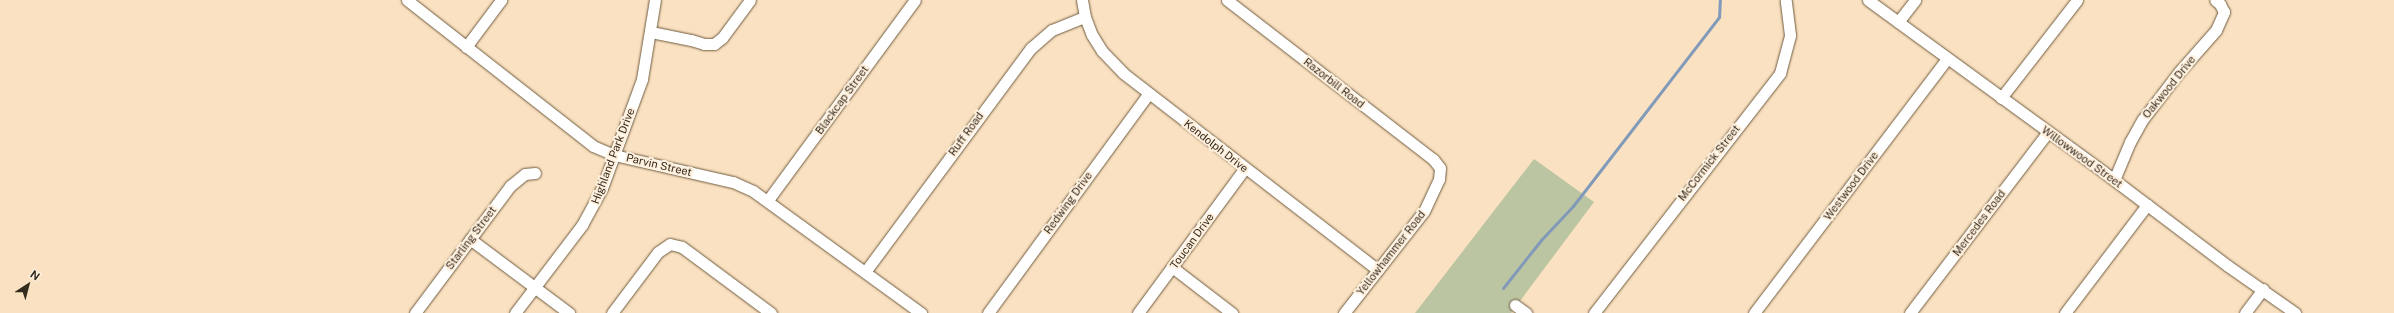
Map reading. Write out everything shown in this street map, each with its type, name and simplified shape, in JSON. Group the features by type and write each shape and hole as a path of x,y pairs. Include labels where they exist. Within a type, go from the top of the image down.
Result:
{"street":[{"name":"Parvin Street","path":"407,0 593,146 614,155 733,182 754,191 921,313"},
{"path":"466,47 501,0"},
{"name":"Highland Park Drive","path":"515,313 593,207 642,79 651,32 655,0"},
{"path":"651,32 704,44 714,44 722,38 750,0"},
{"name":"Blackcap Street","path":"768,200 915,0"},
{"name":"Kendolph Drive","path":"1082,0 1085,17 1102,51 1123,73 1148,94 1378,270"},
{"name":"Razorbill Road","path":"1227,0 1426,154 1440,168"},
{"name":"McCormick Street","path":"1594,313 1780,73 1790,35 1786,0"},
{"name":"Willowwood Street","path":"1868,0 2114,180 2228,266 2263,289 2295,313"},
{"path":"1898,22 1915,0"},
{"path":"2002,98 2077,0"},
{"name":"Oakwood Drive","path":"2114,180 2130,142 2143,119 2179,72 2216,30 2224,12 2220,4 2215,0"},
{"name":"Ruff Road","path":"865,272 1031,48 1052,30 1085,17"},
{"name":"Westwood Drive","path":"1754,313 1947,59"},
{"name":"Redwing Drive","path":"988,313 1148,94"},
{"name":"Mercedes Road","path":"1910,313 2048,132"},
{"name":"Toucan Drive","path":"1138,313 1245,168"},
{"name":"Yellowhammer Road","path":"1344,313 1424,211 1439,179 1440,168"},
{"name":"Starling Street","path":"415,313 510,186 525,174 535,173"},
{"path":"2065,313 2147,205"},
{"path":"470,239 569,313"},
{"path":"612,313 658,252 670,244 682,247 771,313"},
{"path":"1172,267 1232,313"},
{"path":"2245,313 2263,289"},
{"path":"1515,305 1526,313"}],"green space":[{"path":"1534,159 1594,202 1511,313 1415,313"}],"waterway":[{"path":"1503,288 1541,240 1573,206 1719,17 1720,0"}]}
